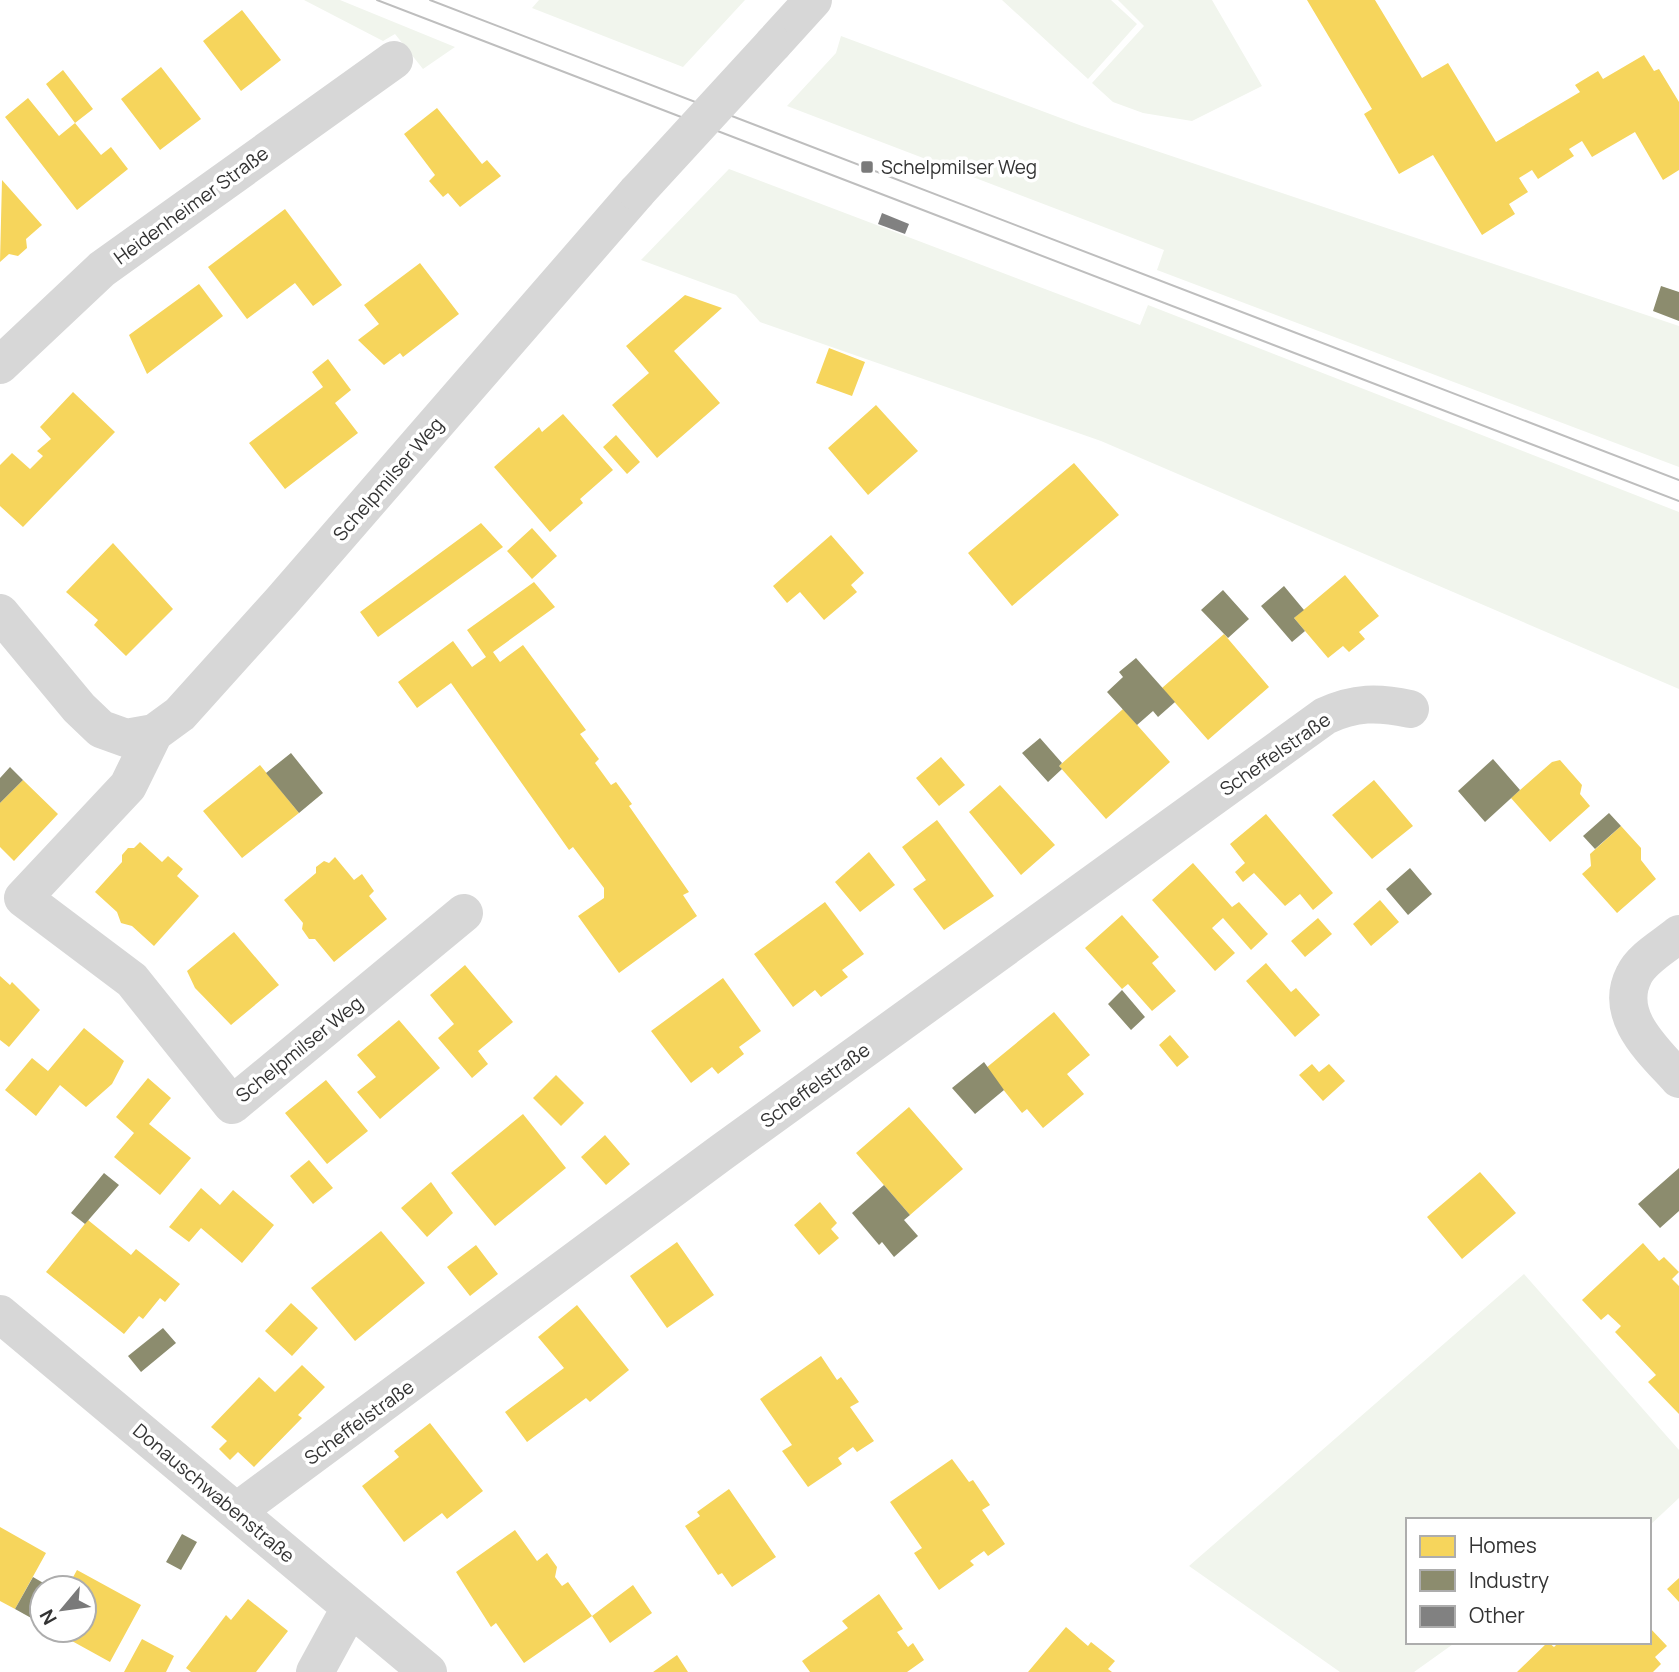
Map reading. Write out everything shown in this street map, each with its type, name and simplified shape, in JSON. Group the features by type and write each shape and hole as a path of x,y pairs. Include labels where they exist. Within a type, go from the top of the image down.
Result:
{"street":[{"name":"Schelpmilser Weg","path":"464,913 232,1105 132,980 12,893 128,786 154,733 180,714 281,602 638,192 813,0"},
{"name":"Heidenheimer Straße","path":"0,365 102,269 394,60"},
{"path":"0,613 79,708 102,729 126,738 154,733"},
{"name":"Scheffelstraße","path":"237,1511 722,1152 1325,716 1349,705 1375,702 1410,709"},
{"path":"1679,934 1634,974 1628,996 1631,1018 1643,1038 1679,1079"},
{"name":"Donauschwabenstraße","path":"0,1314 428,1672"},
{"path":"315,1672 350,1608"}],"shaded area":[{"path":"304,0 340,0 455,47 423,69 395,34 383,41"},
{"path":"539,0 745,0 683,67 532,8"},
{"path":"1002,0 1111,0 1137,24 1088,79"},
{"path":"1118,0 1212,0 1262,86 1192,121 1143,113 1113,102 1092,83 1144,26"},
{"path":"841,36 1082,126 1679,326 1679,467 1157,270 1164,250 787,106 836,53"},
{"path":"729,169 1140,325 1148,305 1679,512 1679,689 1101,441 760,322 736,295 641,260"},
{"path":"1524,1274 1679,1450 1679,1498 1651,1524 1651,1518 1406,1518 1406,1644 1453,1644 1414,1672 1340,1672 1189,1566"}],"building: Homes":[{"path":"1307,0 1375,0 1422,78 1448,63 1496,142 1580,92 1575,85 1598,71 1603,79 1644,55 1654,71 1659,69 1679,102 1679,170 1663,180 1635,132 1592,157 1582,141 1569,149 1574,156 1538,179 1532,170 1519,178 1528,192 1509,204 1515,214 1482,235 1433,155 1399,174 1364,114 1372,109"},
{"path":"242,10 281,60 241,91 203,41"},
{"path":"161,67 201,119 160,150 121,99"},
{"path":"63,70 93,109 75,123 46,84"},
{"path":"28,98 59,136 75,123 101,155 111,147 128,169 77,210 5,117"},
{"path":"437,108 482,164 487,160 501,176 460,207 448,193 443,197 429,181 435,175 404,134"},
{"path":"2,180 42,225 26,239 27,248 18,256 9,254 0,262"},
{"path":"285,209 342,285 313,306 295,283 247,319 208,267"},
{"path":"420,263 459,314 403,357 400,353 384,365 358,340 379,324 364,305"},
{"path":"199,284 223,316 147,374 129,335"},
{"path":"685,295 722,308 674,351 720,403 657,458 612,405 649,373 626,346"},
{"path":"829,348 865,362 852,396 816,383"},
{"path":"328,359 351,390 335,403 358,433 285,489 249,443 323,387 312,372"},
{"path":"73,392 115,432 23,527 0,506 0,465 12,453 30,469 43,456 37,451 51,439 40,427"},
{"path":"876,405 918,451 868,495 828,448"},
{"path":"563,414 613,470 580,499 583,503 550,532 494,467 539,427 542,432"},
{"path":"616,435 640,462 627,474 603,447"},
{"path":"1074,463 1119,515 1012,606 968,553"},
{"path":"481,523 503,547 378,637 360,612"},
{"path":"532,528 557,556 532,579 507,551"},
{"path":"831,535 864,573 851,585 857,592 824,620 800,592 787,603 773,586"},
{"path":"113,543 173,609 126,656 94,625 98,620 66,592"},
{"path":"1345,575 1379,616 1359,632 1365,639 1349,652 1343,646 1328,658 1294,618"},
{"path":"534,582 555,607 493,652 500,662 523,645 586,730 580,734 599,759 595,763 611,785 616,782 632,804 629,806 689,892 683,895 697,916 619,973 578,916 604,898 604,888 573,847 569,850 451,683 417,708 398,682 453,641 472,667 486,657 467,630"},
{"path":"1224,634 1269,687 1208,740 1162,688"},
{"path":"1123,709 1170,762 1106,819 1059,766"},
{"path":"941,757 965,785 939,806 916,778"},
{"path":"1560,760 1582,785 1580,794 1590,806 1550,842 1511,798 1552,762"},
{"path":"260,765 299,813 242,858 203,811"},
{"path":"23,780 58,814 14,861 0,847 0,803"},
{"path":"1374,780 1413,826 1372,859 1332,815"},
{"path":"1000,785 1055,845 1021,875 969,812"},
{"path":"1266,814 1333,893 1313,910 1300,894 1285,906 1254,873 1243,882 1235,872 1245,863 1230,844"},
{"path":"937,820 994,896 944,930 913,889 926,880 902,847"},
{"path":"1621,826 1641,848 1641,860 1656,879 1617,913 1582,874 1591,866 1590,854"},
{"path":"140,842 162,862 168,856 183,869 177,876 199,896 154,946 132,926 121,923 117,912 95,892 122,862 122,855 128,848 134,848"},
{"path":"869,852 895,885 860,912 835,882"},
{"path":"335,857 354,880 362,874 374,891 369,896 387,919 334,962 315,939 309,939 302,929 303,923 284,900 316,873 316,867 324,861 329,863"},
{"path":"1193,863 1232,907 1239,902 1268,934 1251,950 1223,918 1212,928 1235,953 1215,971 1152,900"},
{"path":"1380,900 1399,922 1371,946 1353,924"},
{"path":"825,902 864,954 842,970 848,977 821,997 815,990 793,1007 754,954"},
{"path":"1122,915 1159,957 1152,963 1176,991 1152,1011 1128,984 1122,989 1085,948"},
{"path":"1318,918 1332,934 1305,957 1291,941"},
{"path":"234,932 279,985 231,1025 195,988 187,971"},
{"path":"1266,963 1291,992 1296,988 1320,1015 1295,1037 1246,981"},
{"path":"465,965 513,1022 478,1051 488,1064 472,1078 438,1038 454,1024 430,995"},
{"path":"0,976 10,985 12,982 40,1010 9,1047 0,1040"},
{"path":"723,978 761,1031 739,1047 744,1054 718,1074 712,1067 691,1083 651,1031"},
{"path":"1054,1012 1090,1055 1067,1074 1084,1094 1043,1128 1027,1109 1022,1113 986,1068"},
{"path":"399,1020 440,1068 380,1119 357,1092 376,1077 357,1055"},
{"path":"84,1028 124,1061 112,1084 86,1107 60,1085 36,1116 5,1090 32,1058 48,1071"},
{"path":"1170,1035 1189,1057 1177,1067 1159,1045"},
{"path":"1312,1064 1319,1072 1329,1064 1345,1081 1323,1101 1299,1075"},
{"path":"556,1075 584,1103 561,1126 533,1098"},
{"path":"148,1078 171,1098 149,1124 191,1158 160,1195 114,1157 134,1133 116,1117"},
{"path":"326,1080 368,1131 327,1164 285,1113"},
{"path":"909,1107 963,1169 910,1215 856,1153"},
{"path":"523,1114 566,1168 495,1226 451,1173"},
{"path":"605,1135 630,1164 606,1185 581,1157"},
{"path":"309,1160 333,1188 313,1204 290,1176"},
{"path":"1480,1172 1516,1213 1462,1259 1427,1217"},
{"path":"431,1182 453,1213 427,1237 401,1208"},
{"path":"201,1188 220,1205 233,1190 274,1225 242,1263 201,1228 189,1242 169,1227"},
{"path":"820,1202 837,1223 831,1229 839,1238 819,1255 794,1225"},
{"path":"88,1220 131,1255 136,1249 180,1284 165,1302 160,1298 143,1319 139,1316 124,1334 46,1272"},
{"path":"381,1231 425,1283 355,1341 311,1288"},
{"path":"677,1242 714,1295 667,1328 630,1276"},
{"path":"1643,1243 1659,1261 1664,1257 1679,1272 1672,1279 1679,1286 1679,1414 1648,1382 1656,1375 1615,1332 1621,1326 1608,1314 1601,1320 1582,1300"},
{"path":"476,1245 498,1274 470,1296 447,1267"},
{"path":"291,1303 318,1328 292,1356 265,1331"},
{"path":"577,1305 629,1370 590,1402 586,1398 527,1442 505,1412 564,1368 538,1337"},
{"path":"821,1356 837,1380 841,1377 859,1402 850,1407 874,1441 857,1452 853,1447 838,1458 842,1464 808,1487 782,1451 792,1445 760,1399"},
{"path":"302,1365 325,1387 298,1415 302,1418 254,1467 238,1452 230,1460 219,1449 227,1441 211,1427 259,1377 275,1392"},
{"path":"430,1423 483,1491 447,1519 442,1513 404,1542 362,1486 399,1457 394,1451"},
{"path":"952,1459 969,1482 973,1480 990,1505 982,1510 1005,1544 988,1556 984,1551 970,1561 974,1565 939,1590 914,1553 922,1548 890,1502"},
{"path":"729,1489 776,1557 732,1587 722,1573 718,1575 685,1526 700,1516 697,1512"},
{"path":"0,1527 46,1553 34,1574 28,1574 28,1586 15,1609 0,1601"},
{"path":"515,1530 537,1561 547,1553 557,1567 555,1577 562,1586 568,1582 592,1616 524,1663 496,1623 491,1627 456,1572"},
{"path":"1679,1578 1679,1602 1667,1589"},
{"path":"98,1581 141,1605 110,1662 77,1644 98,1644"},
{"path":"633,1585 652,1613 610,1643 592,1616"},
{"path":"879,1594 903,1629 897,1632 908,1647 913,1643 924,1660 907,1672 810,1672 802,1661 848,1628 842,1621"},
{"path":"248,1599 288,1631 256,1672 191,1672 186,1668 226,1615 231,1620"},
{"path":"1066,1627 1088,1646 1091,1642 1115,1661 1108,1669 1112,1672 1028,1672"},
{"path":"1651,1629 1667,1646 1655,1657 1661,1664 1653,1672 1517,1672 1546,1644 1554,1647 1557,1644 1651,1644"},
{"path":"142,1639 174,1656 166,1672 124,1672"},
{"path":"677,1655 688,1672 653,1672"}],"building: Industry":[{"path":"1661,286 1679,292 1679,321 1653,311"},
{"path":"1284,586 1304,610 1294,618 1305,631 1292,642 1261,606"},
{"path":"1223,590 1249,619 1228,638 1201,610"},
{"path":"1136,658 1175,702 1158,717 1153,711 1137,725 1107,692 1123,677 1119,672"},
{"path":"1040,738 1062,763 1059,766 1062,769 1048,782 1022,753"},
{"path":"291,753 323,793 299,813 266,773"},
{"path":"1493,759 1520,790 1485,822 1458,791"},
{"path":"10,767 23,780 0,803 0,778"},
{"path":"1609,813 1621,826 1595,849 1583,836"},
{"path":"1410,868 1432,894 1408,915 1386,889"},
{"path":"1122,990 1145,1017 1131,1030 1108,1004"},
{"path":"984,1062 1004,1090 975,1114 952,1088"},
{"path":"1679,1168 1679,1211 1660,1228 1638,1204"},
{"path":"104,1173 119,1185 85,1224 71,1213"},
{"path":"884,1185 910,1215 904,1220 918,1236 894,1257 882,1242 879,1245 852,1213"},
{"path":"163,1328 176,1343 141,1372 128,1356"},
{"path":"182,1534 197,1542 181,1570 166,1562"},
{"path":"28,1586 28,1616 15,1609"}],"building: Other":[{"path":"882,213 909,224 905,234 878,224"}],"tram line":[{"path":"377,0 1679,501"},
{"path":"430,0 1679,480"}],"place":[{"name":"Schelpmilser Weg","path":"867,167"}]}
